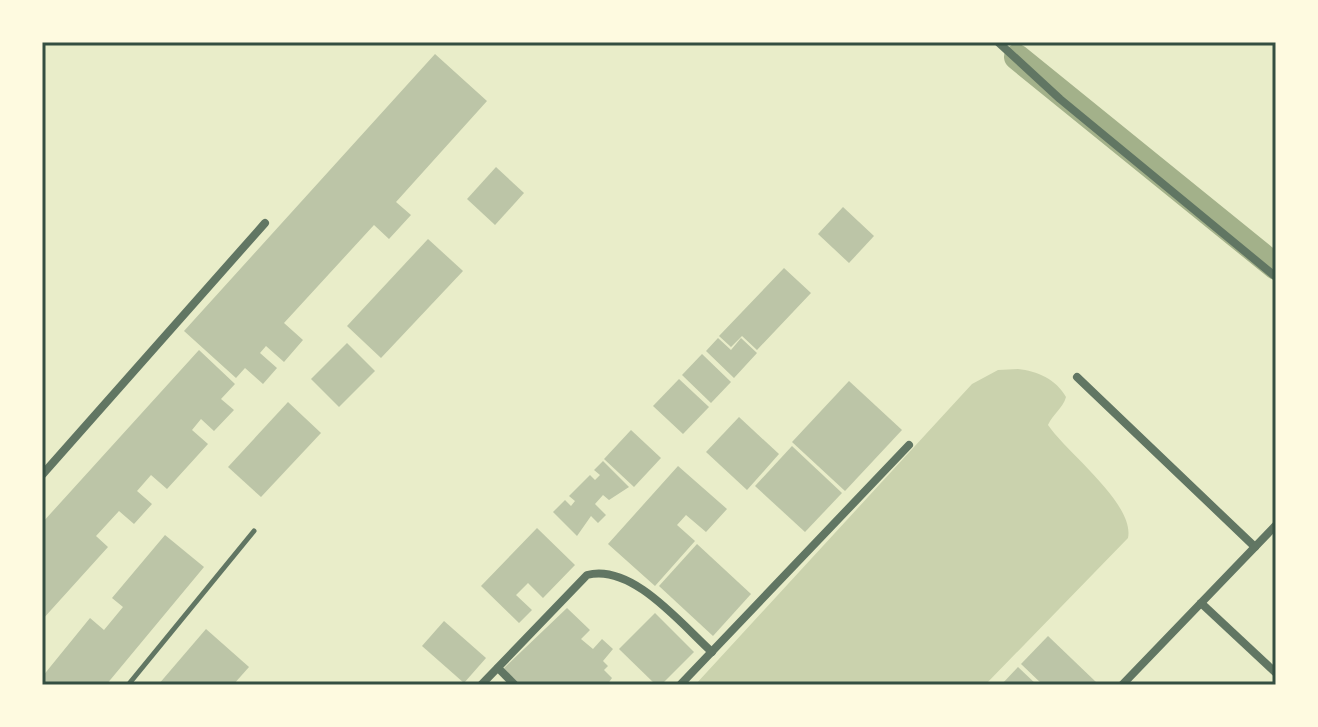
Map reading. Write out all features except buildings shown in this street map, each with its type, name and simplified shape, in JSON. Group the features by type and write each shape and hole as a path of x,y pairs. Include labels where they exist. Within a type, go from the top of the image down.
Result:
{"street":[{"path":"998,42 1060,99 1276,277"},
{"path":"42,475 265,223"},
{"path":"1077,377 1255,547"},
{"path":"680,685 909,445"},
{"path":"1122,685 1276,525"},
{"path":"481,685 587,575 599,572 629,579 712,652"},
{"path":"1201,603 1276,673"},
{"path":"498,668 515,685"}],"lane":[{"path":"128,685 254,531"}],"green space":[{"path":"1018,369 1045,377 1057,385 1066,397 1048,425 1111,495 1127,525 1128,538 985,685 695,685 972,384 998,370"}],"waterway":[{"path":"1017,57 1276,267"}]}
